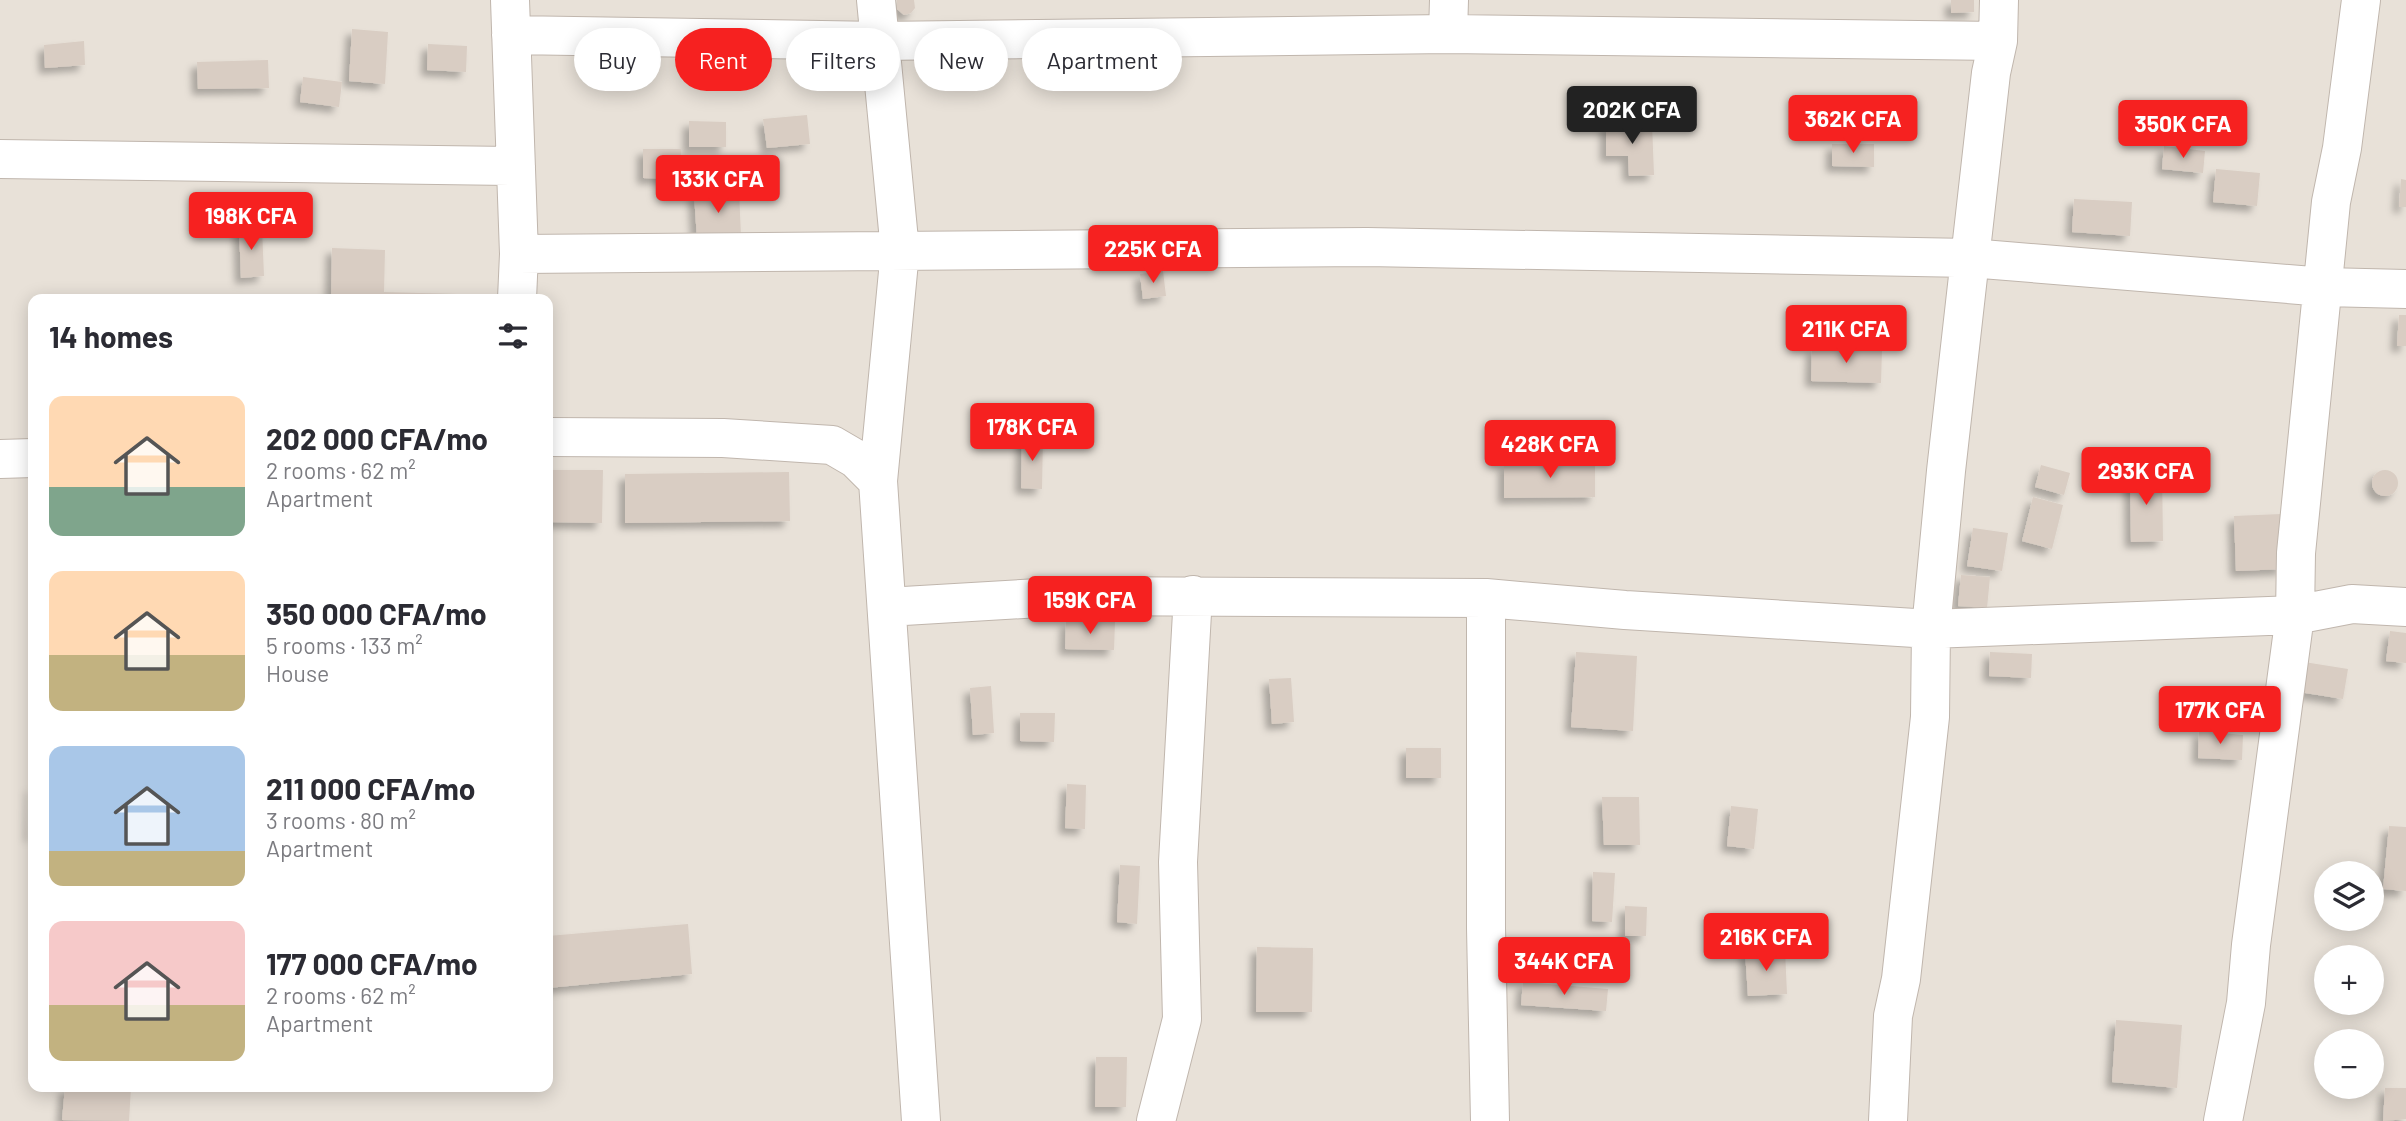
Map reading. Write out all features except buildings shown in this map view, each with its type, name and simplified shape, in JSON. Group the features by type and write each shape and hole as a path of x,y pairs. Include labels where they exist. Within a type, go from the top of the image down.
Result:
{"street":[{"path":"876,0 879,28"},
{"path":"1888,1121 1893,1017 1902,979 1930,717 1931,629 1946,471 1991,73 1998,41 1998,0"},
{"path":"2223,1121 2246,1003 2251,945 2295,615 2296,553 2331,202 2342,148 2361,0"},
{"path":"517,294 519,254 511,17 786,35"},
{"path":"900,40 1449,17 1998,41"},
{"path":"885,91 900,251 878,481 920,1121"},
{"path":"0,159 516,166"},
{"path":"519,254 1367,247 1970,258 2324,287 2406,289"},
{"path":"553,436 723,438 832,445 856,459 878,481"},
{"path":"0,459 28,457"},
{"path":"1156,1121 1182,1018 1178,862 1193,595"},
{"path":"887,607 1073,596 1486,598 1625,610 1931,629 2295,615 2352,604 2406,607"},
{"path":"1486,598 1486,928 1490,1121"}],"shaded area":[{"path":"0,0 2406,0 2406,1121 0,1121"}]}
